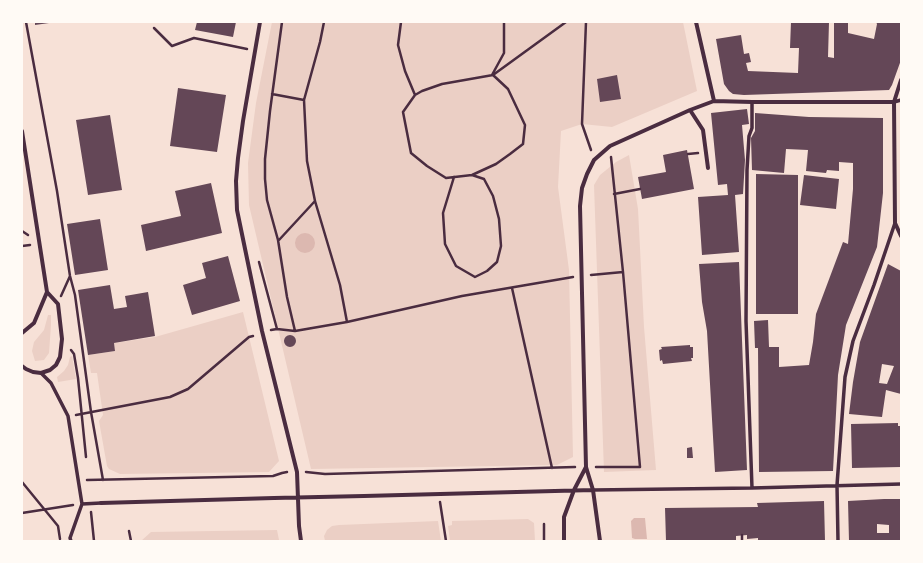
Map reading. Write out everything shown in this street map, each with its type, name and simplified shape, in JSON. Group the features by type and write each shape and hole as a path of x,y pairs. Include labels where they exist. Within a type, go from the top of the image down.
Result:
{"street":[{"path":"260,22 243,121 236,181 237,210 262,331 297,472 301,541"},
{"path":"696,22 714,101"},
{"path":"838,541 837,485 846,377 853,340 895,223 894,102 901,80"},
{"path":"600,541 593,490 586,467 580,206 582,188 586,174 594,160 610,146 690,110 714,101 894,102 901,100"},
{"path":"752,102 752,128 749,136 747,170 746,321 752,488"},
{"path":"690,110 704,130 708,168"},
{"path":"22,131 47,292 34,323 22,333"},
{"path":"895,223 901,236"},
{"path":"22,366 33,372 41,373 50,370 56,365 60,357 62,339 58,304 47,292"},
{"path":"41,373 51,383 68,416 82,504 70,538 71,541"},
{"path":"564,541 564,518 574,490 586,467"},
{"path":"82,504 574,490 752,488 901,484"}],"path":[{"path":"26,22 57,191 70,276 75,295 103,480"},
{"path":"282,22 272,94 265,159 265,179 267,200 278,240 287,297 295,331"},
{"path":"324,22 304,100 306,161 315,201 340,285 347,322"},
{"path":"402,22 398,45 404,71 414,95"},
{"path":"493,76 504,53 504,22"},
{"path":"493,76 508,89 525,124 523,144 496,164 472,175 446,178 427,166 411,153 403,112 414,95 442,84 493,76 566,22"},
{"path":"586,22 582,124 594,160"},
{"path":"154,28 172,46 194,38 255,50"},
{"path":"272,94 304,100"},
{"path":"79,480 273,476 282,473 297,472 325,474 640,467 623,272 610,146"},
{"path":"454,177 443,213 445,244 456,266 475,277 487,271 497,262 501,246 499,219 493,196 484,179 472,175"},
{"path":"614,194 640,189"},
{"path":"278,240 315,201"},
{"path":"22,246 31,245"},
{"path":"258,257 276,329 295,331 347,322 462,296 582,276 623,272"},
{"path":"58,304 70,276"},
{"path":"512,288 552,468"},
{"path":"68,416 170,397 188,388 249,337 262,331"},
{"path":"62,339 74,354 86,458"},
{"path":"87,472 88,486"},
{"path":"22,482 58,526 60,541"},
{"path":"440,494 446,541"},
{"path":"22,512 82,504"},
{"path":"90,504 94,541"},
{"path":"544,524 544,541"},
{"path":"129,531 131,541"},
{"path":"742,535 742,541"}],"shaded area":[{"path":"272,22 683,22 697,91 612,127 582,124 561,131 558,187 569,270 573,457 557,465 311,469 249,205 248,163 256,103"},
{"path":"629,155 638,209 644,327 656,470 604,472 594,185 600,175 616,162"},
{"path":"305,233 312,236 315,243 312,250 305,253 298,250 295,243 298,236"},
{"path":"243,312 279,461 269,472 120,474 109,469 107,466 99,421 103,415 97,373 91,373 88,355 115,351 114,343 155,337"},
{"path":"48,315 51,315 49,353 44,360 35,361 32,351 34,342 44,330"},
{"path":"72,356 76,379 58,382 57,377 64,371 68,365 70,357"},
{"path":"634,518 645,518 647,539 632,538 631,521"},
{"path":"528,519 534,523 535,541 450,541 448,526 452,525 452,521"},
{"path":"438,521 441,541 325,541 324,536 327,530 332,526 339,525"},
{"path":"277,530 279,540 277,541 141,541 151,532"}],"building":[{"path":"35,22 49,22 49,23 35,25"},
{"path":"197,22 236,22 233,37 195,30"},
{"path":"791,22 829,22 828,57 834,58 834,22 848,22 848,33 874,39 877,24 876,22 901,22 901,60 889,90 744,95 733,94 729,91 724,84 716,39 741,35 744,54 749,53 751,62 746,63 748,71 798,73 799,48 790,48"},
{"path":"617,75 621,99 600,102 597,79"},
{"path":"178,88 226,95 217,152 170,146"},
{"path":"747,109 749,124 742,125 745,160 743,194 735,195 739,252 702,255 698,197 728,195 727,184 718,185 711,113"},
{"path":"755,113 809,117 883,118 883,193 877,247 846,325 838,375 833,471 759,472 758,348 755,348 754,321 768,320 769,347 779,347 779,367 809,365 816,314 843,242 848,244 853,189 853,163 839,162 839,171 827,170 826,173 806,171 808,150 786,149 784,173 752,170 751,138 755,131"},
{"path":"110,115 122,190 88,195 76,120"},
{"path":"687,150 694,189 642,199 638,177 666,172 663,155"},
{"path":"756,174 798,175 798,314 756,314"},
{"path":"804,175 839,179 836,209 800,205"},
{"path":"211,183 222,233 146,251 141,225 181,216 175,191"},
{"path":"100,219 108,270 75,275 67,224"},
{"path":"228,256 240,301 192,315 183,285 206,278 202,263"},
{"path":"739,262 747,470 715,472 707,331 702,302 699,264"},
{"path":"888,264 901,271 901,394 886,390 882,417 849,414 860,342","holes":["882,364 894,366 887,384 879,383"]},
{"path":"110,285 114,309 127,307 125,296 148,292 155,336 114,343 115,351 88,355 78,290"},
{"path":"292,335 295,336 295,346 288,347 285,346 284,339 285,336"},
{"path":"690,345 690,347 693,347 693,358 691,358 692,361 663,364 662,360 660,361 659,350 662,349 661,347"},
{"path":"898,423 898,426 901,426 901,467 852,468 851,424"},
{"path":"692,447 693,458 687,458 687,448"},
{"path":"901,499 901,541 849,541 848,501","holes":["877,524 889,525 889,533 877,533"]},
{"path":"824,501 825,541 758,541 758,538 747,539 747,535 736,536 736,541 666,541 665,508 758,507 757,503"}]}
